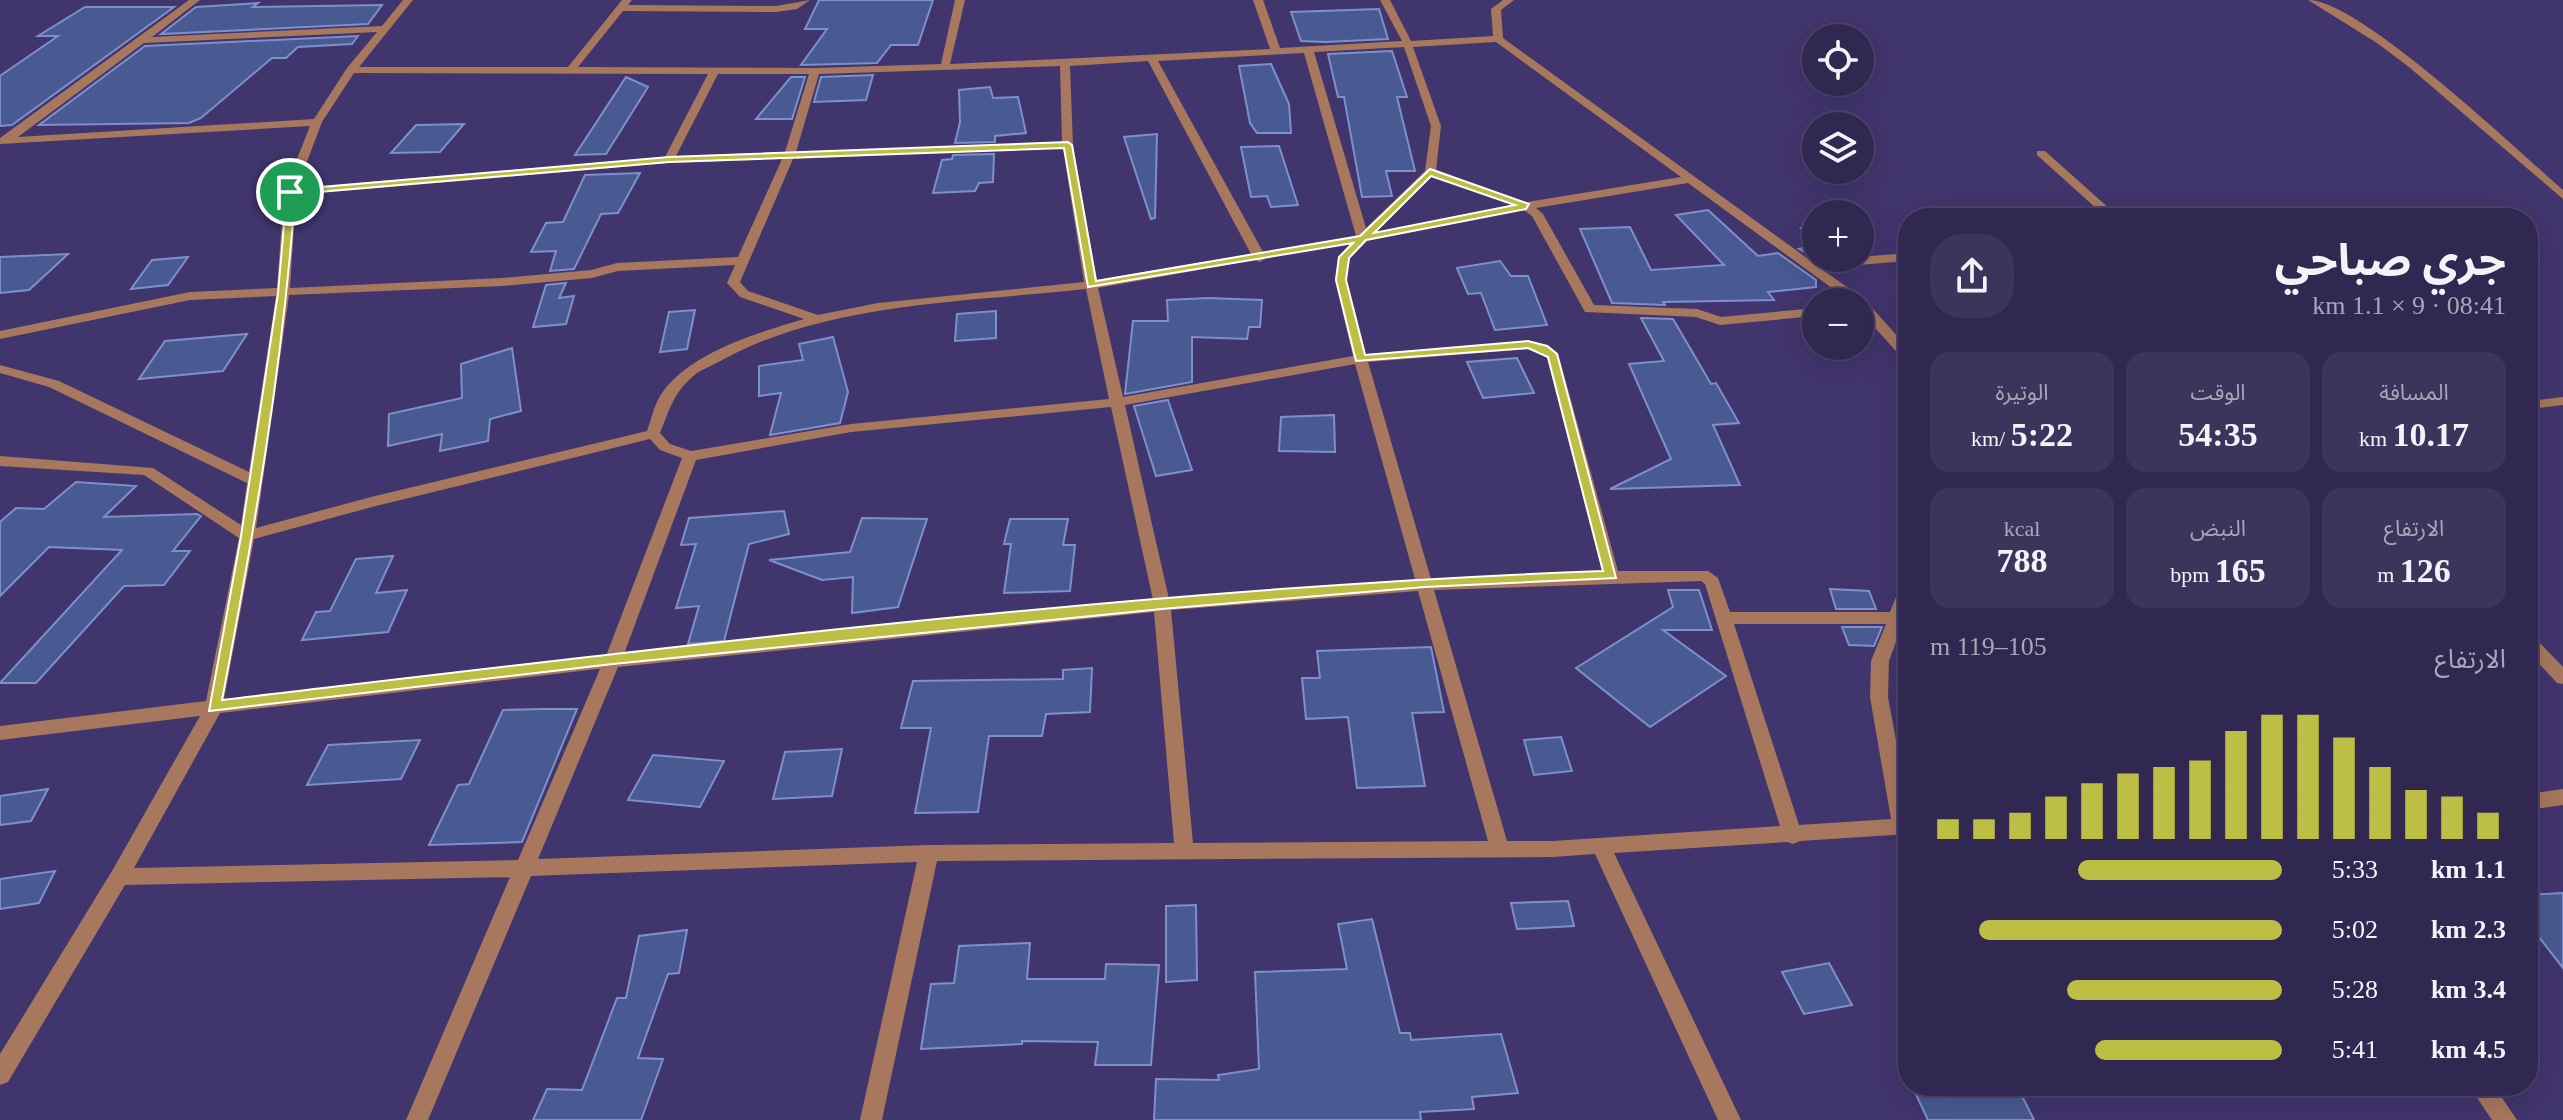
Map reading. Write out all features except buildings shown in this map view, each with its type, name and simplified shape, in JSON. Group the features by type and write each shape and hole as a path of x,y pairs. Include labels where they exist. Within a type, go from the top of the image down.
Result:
{"street":[{"path":"2,142 195,0"},
{"path":"0,1074 119,877 214,707 247,536 283,293 290,192 317,122 351,70 408,0"},
{"path":"570,71 624,4 776,9 794,7 805,0"},
{"path":"945,66 960,0"},
{"path":"1258,0 1276,51"},
{"path":"1385,0 1407,42 1436,126 1430,172 1344,257 1341,280 1360,359 1500,849"},
{"path":"1498,39 1496,9 1509,0"},
{"path":"2313,0 2352,21 2415,67 2563,196"},
{"path":"139,40 384,29"},
{"path":"351,70 815,71 1065,63 1498,39 1802,259"},
{"path":"1308,48 1363,238"},
{"path":"1151,57 1260,258"},
{"path":"1065,63 1068,145 1091,285 1162,604 1184,851"},
{"path":"815,71 790,153 740,261 733,283 744,294 817,319"},
{"path":"669,160 714,72"},
{"path":"2,142 317,122"},
{"path":"290,192 669,160 790,153 1068,145"},
{"path":"2041,153 2103,208"},
{"path":"1430,172 1526,206 1544,222 1588,306 1596,311 1697,313 1720,321 1802,313"},
{"path":"653,434 666,398 686,374 752,339 817,319 878,307 1091,285 1260,258 1526,206 1692,179"},
{"path":"1874,260 1898,258"},
{"path":"0,335 190,296 502,282 592,274 617,267 740,261"},
{"path":"1819,272 1840,288"},
{"path":"1874,318 1898,345"},
{"path":"653,434 665,447 690,456 851,428 1117,402 1360,359 1528,345 1543,348 1553,356 1611,575"},
{"path":"0,369 54,384 254,480"},
{"path":"2538,404 2563,401"},
{"path":"0,461 148,471 247,536 371,502 653,434"},
{"path":"417,1120 613,659 690,456"},
{"path":"0,733 613,659 1162,604 1425,582 1611,575 1710,578 1793,836"},
{"path":"1898,613 1880,661 1879,697 1898,791"},
{"path":"1723,618 1896,618"},
{"path":"2538,652 2563,678"},
{"path":"2538,801 2563,797"},
{"path":"119,877 525,868 929,853 1500,849 1793,836 1898,827"},
{"path":"1600,845 1730,1120"},
{"path":"871,1120 929,853"},
{"path":"2488,1096 2506,1120"}],"route":[{"path":"290,192 283,293 247,536 214,707 613,659 1162,604 1425,582 1611,575 1553,356 1543,348 1528,345 1360,359 1341,280 1344,257 1363,238 1526,206 1430,172 1363,238 1091,285 1068,145 790,153 669,160 290,192"}]}
